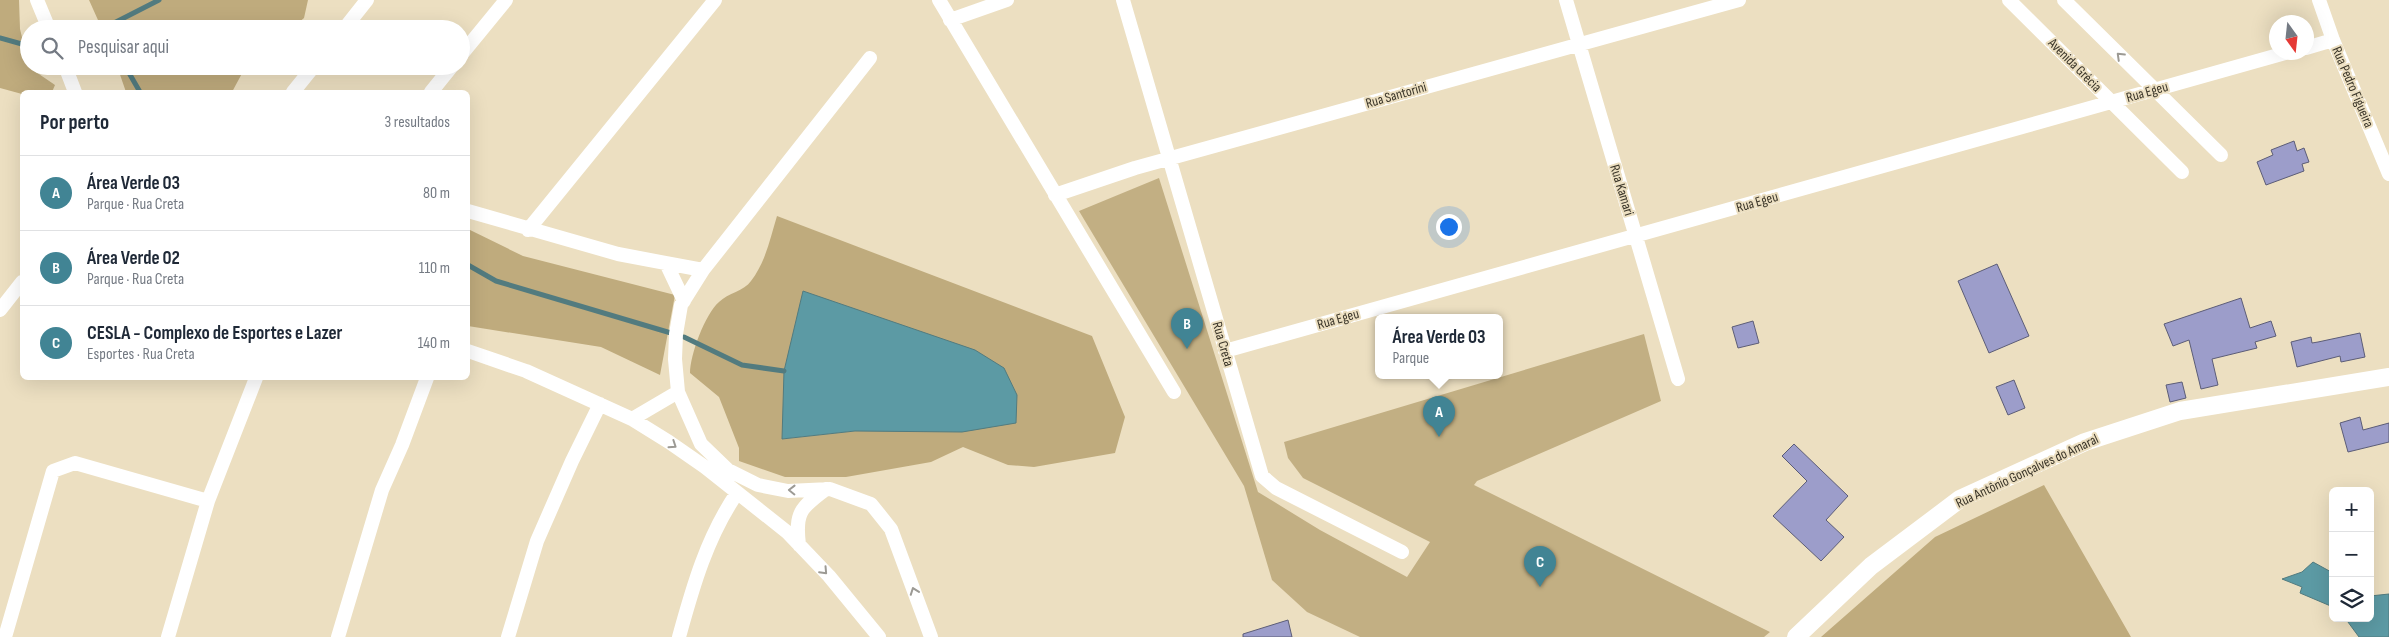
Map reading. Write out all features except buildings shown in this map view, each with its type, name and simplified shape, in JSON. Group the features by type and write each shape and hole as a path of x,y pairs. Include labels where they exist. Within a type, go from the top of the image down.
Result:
{"street":[{"path":"37,0 45,20"},
{"path":"351,20 367,0"},
{"path":"470,44 506,0"},
{"path":"528,230 715,0"},
{"path":"939,0 1174,392"},
{"path":"950,20 1007,0"},
{"name":"Rua Creta","path":"1124,0 1262,476 1276,488 1402,552"},
{"name":"Rua Kamari","path":"1566,0 1678,379"},
{"name":"Rua Santorini","path":"1055,195 1170,158 1739,0"},
{"name":"Avenida Grécia","path":"2009,0 2182,172"},
{"path":"2064,0 2222,156"},
{"name":"Rua Pedro Figueira","path":"2319,0 2333,40 2389,174"},
{"path":"2314,46 2333,40"},
{"path":"870,58 703,270 684,301 676,334 675,359 678,392 701,444 728,470 758,485 788,491 826,489 871,504 891,529 931,637"},
{"name":"Rua Egeu","path":"1225,350 2269,58"},
{"path":"68,75 74,90"},
{"path":"295,90 307,75"},
{"path":"433,90 445,75"},
{"path":"470,212 528,230 618,254 703,270"},
{"path":"666,263 684,301"},
{"path":"0,310 20,285"},
{"path":"470,352 526,371 632,419 691,457 787,532 829,576 879,637"},
{"name":"Rua Antônio Gonçalves do Amaral","path":"1796,637 1871,566 1960,499 2085,442 2180,411 2389,377"},
{"path":"168,637 208,501 255,380"},
{"path":"338,637 382,490 402,445 426,380"},
{"path":"632,419 678,392"},
{"path":"508,637 537,541 572,461 600,404"},
{"path":"5,637 53,471 75,462 208,501"},
{"path":"799,545 797,525 799,513 807,502 826,489"},
{"path":"678,637 700,564 723,513 737,493"}],"shaded area":[{"path":"0,0 19,0 20,75 40,75 55,85 53,90 20,90 20,93 0,88"},
{"path":"89,0 308,0 304,18 302,20 98,20"},
{"path":"120,75 241,75 233,90 125,90"},
{"path":"1159,178 1258,492 1320,530 1407,577 1430,542 1303,478 1288,458 1284,442 1494,379 1503,379 1503,376 1644,334 1661,401 1477,481 1474,485 1770,632 1764,637 1360,637 1307,612 1272,580 1244,486 1079,211"},
{"path":"777,216 1092,336 1125,417 1115,453 1034,467 1008,465 963,447 931,462 846,477 785,477 739,461 739,448 719,397 690,373 691,365 699,335 714,308 723,299 748,284 756,273 764,258","holes":["803,291 855,431 782,439"]},
{"path":"470,230 523,256 675,295 660,375 601,347 470,326"},
{"path":"2044,485 2131,637 1821,637 1935,537"}],"water":[{"path":"803,291 975,350 1004,368 1017,395 1016,423 962,432 855,431 782,439 784,371"},
{"path":"2313,562 2329,571 2329,605 2300,593 2302,587 2282,579 2302,572"},
{"path":"2389,594 2389,637 2359,637 2348,622 2374,622 2374,596"}],"waterway":[{"path":"120,20 159,0"},
{"path":"0,38 20,44"},
{"path":"130,75 139,90"},
{"path":"470,266 496,281 671,333"},
{"path":"684,337 742,365 784,371"}],"place":[{"name":"Área Verde 02","path":"1187,349"},
{"name":"Área Verde 03","path":"1439,437"},
{"name":"CESLA - Complexo de Esportes e Lazer","path":"1540,587"}]}
